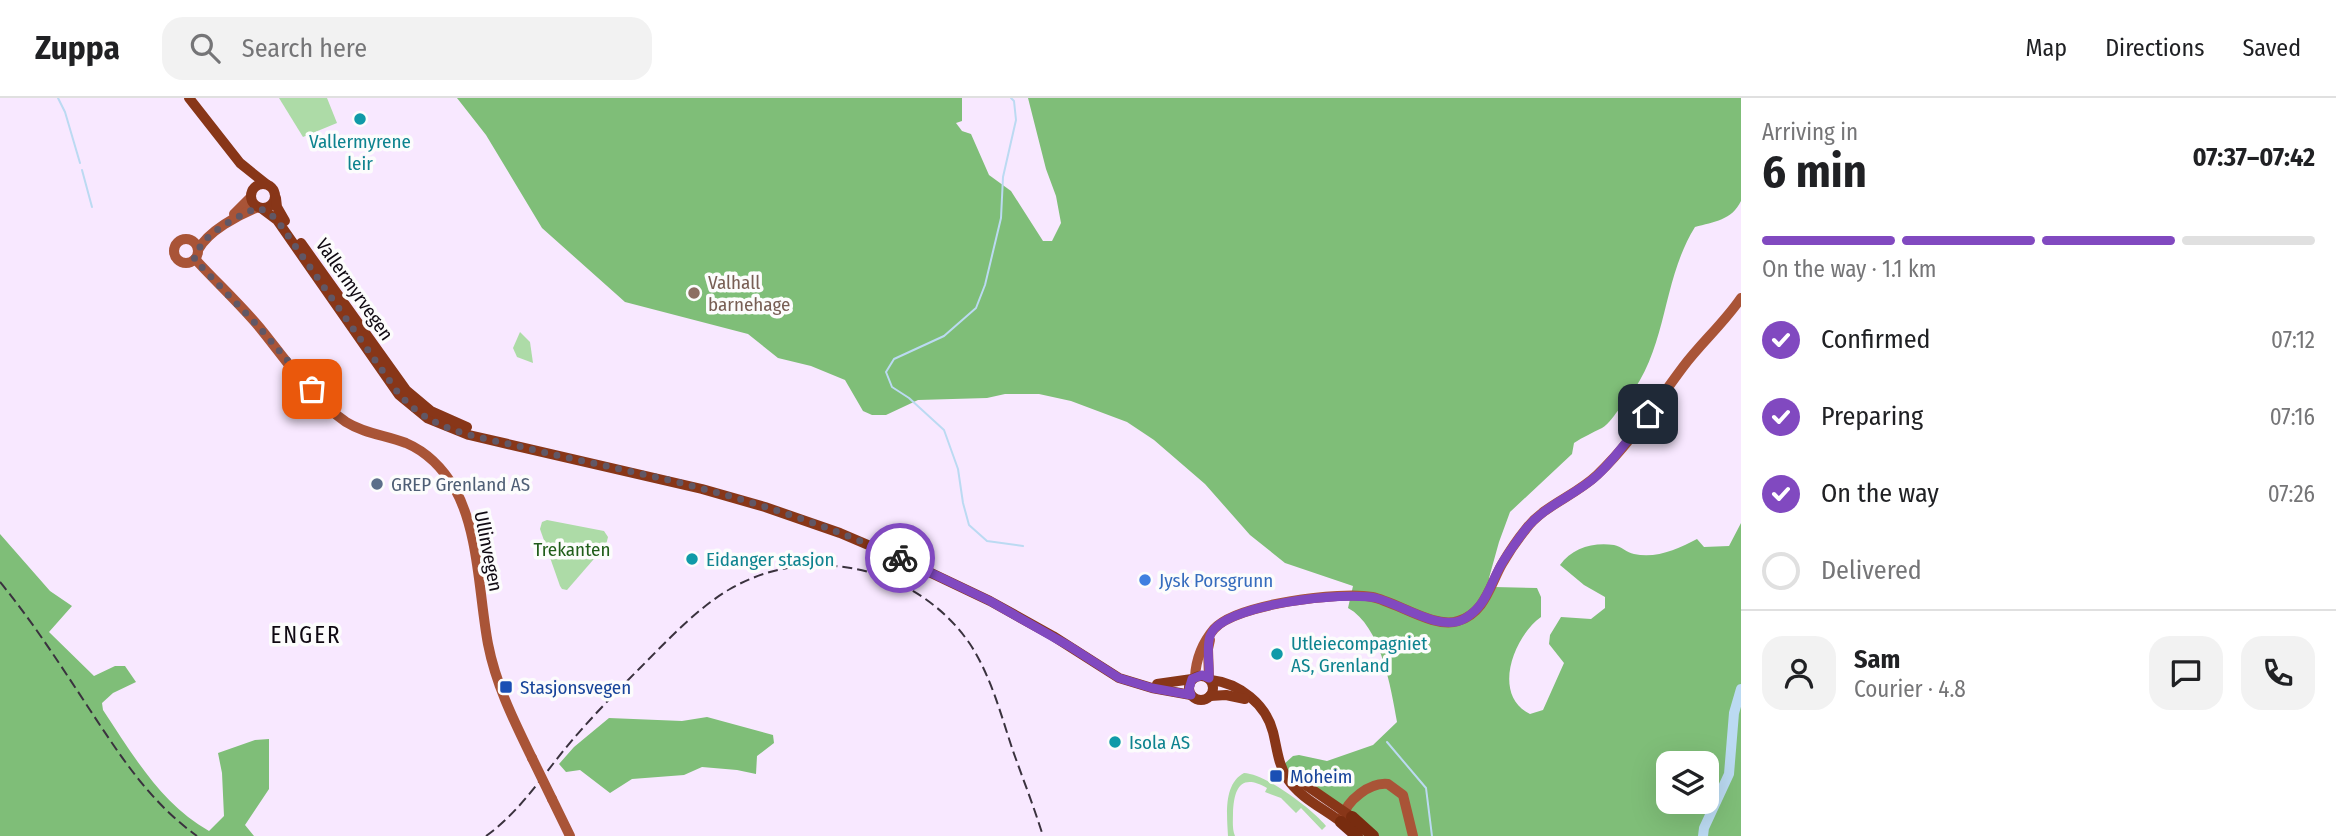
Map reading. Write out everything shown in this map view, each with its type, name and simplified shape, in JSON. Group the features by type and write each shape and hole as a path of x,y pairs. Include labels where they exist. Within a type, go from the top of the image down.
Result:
{"highway":[{"path":"1346,817 1357,836"},
{"path":"1346,817 1373,836"}],"main road":[{"name":"Vallermyrvegen","path":"190,98 240,163 274,189 284,218 408,398"},
{"name":"Vallermyrvegen","path":"240,163 251,196 260,208 277,220 408,398"},
{"path":"191,239 210,230 240,209 256,186 266,184"},
{"path":"196,255 208,238 236,218 271,206 276,198"},
{"name":"Ullinvegen","path":"196,255 188,262 182,262 176,257 176,244 181,240 191,239 196,244 196,255 333,412 363,430 414,448 448,477 461,500 469,527 496,676 511,715 570,836"},
{"path":"1191,695 1189,689 1199,654 1221,624 1241,613 1332,596 1375,598 1433,620 1455,622 1476,609 1486,598 1501,565 1530,524 1587,484 1605,467 1741,298"},
{"path":"408,398 441,416 517,446 671,481 779,512 869,544 935,574 1053,636 1119,678 1191,695 1201,700 1210,696 1235,696 1254,702"},
{"path":"1210,636 1210,679 1214,687 1210,696"},
{"path":"1140,684 1166,684 1202,675 1246,693 1270,721 1286,777 1301,794 1346,817 1375,785 1393,786 1403,795 1413,836"}],"green space":[{"path":"279,98 327,98 337,123 303,137"},
{"path":"457,98 962,98 962,121 956,123 962,131 971,134 989,175 1011,191 1043,241 1052,241 1061,223 1028,98 1741,98 1741,201 1728,216 1695,227 1675,272 1648,365 1636,387 1607,424 1574,443 1572,454 1510,512 1489,578 1494,587 1537,588 1541,597 1541,617 1531,626 1515,651 1509,680 1511,694 1518,705 1530,714 1543,710 1564,663 1549,644 1550,635 1561,617 1591,619 1605,608 1605,597 1584,585 1560,565 1565,559 1577,550 1598,544 1614,545 1642,555 1667,552 1697,539 1704,547 1729,546 1741,523 1741,836 1364,836 1328,802 1273,774 1293,756 1327,761 1373,745 1397,722 1383,659 1369,629 1348,608 1353,586 1285,563 1250,535 1205,484 1154,440 1127,422 1071,401 1039,394 918,400 886,415 872,415 863,411 845,380 811,366 778,358 748,334 625,302 542,228 486,135"},
{"path":"520,332 530,342 533,363 517,357 513,348"},
{"name":"Trekanten","path":"547,520 604,531 608,537 606,545 567,590 560,586 540,529 542,522"},
{"path":"0,534 50,591 72,606 49,632 94,676 115,666 125,666 136,682 113,693 102,703 103,710 149,777 176,807 192,820 209,831 224,816 218,753 255,740 269,739 269,789 245,825 254,836 0,836"},
{"path":"707,717 773,735 774,743 757,756 756,774 702,767 684,775 632,779 610,793 580,770 566,772 559,764 574,747 609,718 682,721"},
{"path":"1244,773 1264,779 1288,794 1326,826 1322,830 1301,808 1296,813 1281,798 1265,792 1267,788 1251,782 1245,783 1237,790 1233,813 1235,836 1228,836 1229,792 1237,778"}],"waterway":[{"path":"58,98 65,112 80,163"},
{"path":"1011,98 1014,101 1016,120 1003,177 1001,218 985,285 976,308 944,336 894,359 886,372 892,387 909,398 944,430 958,469 969,525 987,541 1023,546"},
{"path":"82,170 92,207"},
{"path":"1703,836 1704,828 1729,774 1734,713 1741,689"},
{"path":"1387,742 1426,788 1432,836"}],"railway":[{"path":"486,836 518,807 610,699 705,606 730,589 761,575 794,567 828,565 860,570 892,580 922,596 948,618 970,644 995,696 1043,836"},
{"path":"0,582 35,628 138,778 165,809 197,836"}],"way so far":[{"path":"312,389 258,326 194,259 208,238 244,213 258,208 273,215 396,390 427,418 481,438 743,500 814,523 900,558"}],"place":[{"name":"Vallermyrene leir","path":"360,119"},
{"name":"Valhall barnehage","path":"694,293"},
{"name":"GREP Grenland AS","path":"377,484"},
{"name":"Eidanger stasjon","path":"692,559"},
{"name":"Jysk Porsgrunn","path":"1145,580"},
{"name":"Utleiecompagniet AS, Grenland","path":"1277,654"},
{"name":"Stasjonsvegen","path":"506,687"},
{"name":"Isola AS","path":"1115,742"},
{"name":"Moheim","path":"1276,776"}],"district":[{"name":"ENGER","path":"306,635"}],"route":[{"path":"900,558 990,601 1119,678 1152,688 1191,695 1189,689 1192,679 1202,675 1209,678 1208,649 1210,636 1215,628 1248,611 1303,600 1348,595 1393,603 1442,622 1458,621 1469,615 1486,598 1501,565 1530,524 1592,480 1648,414"}]}
